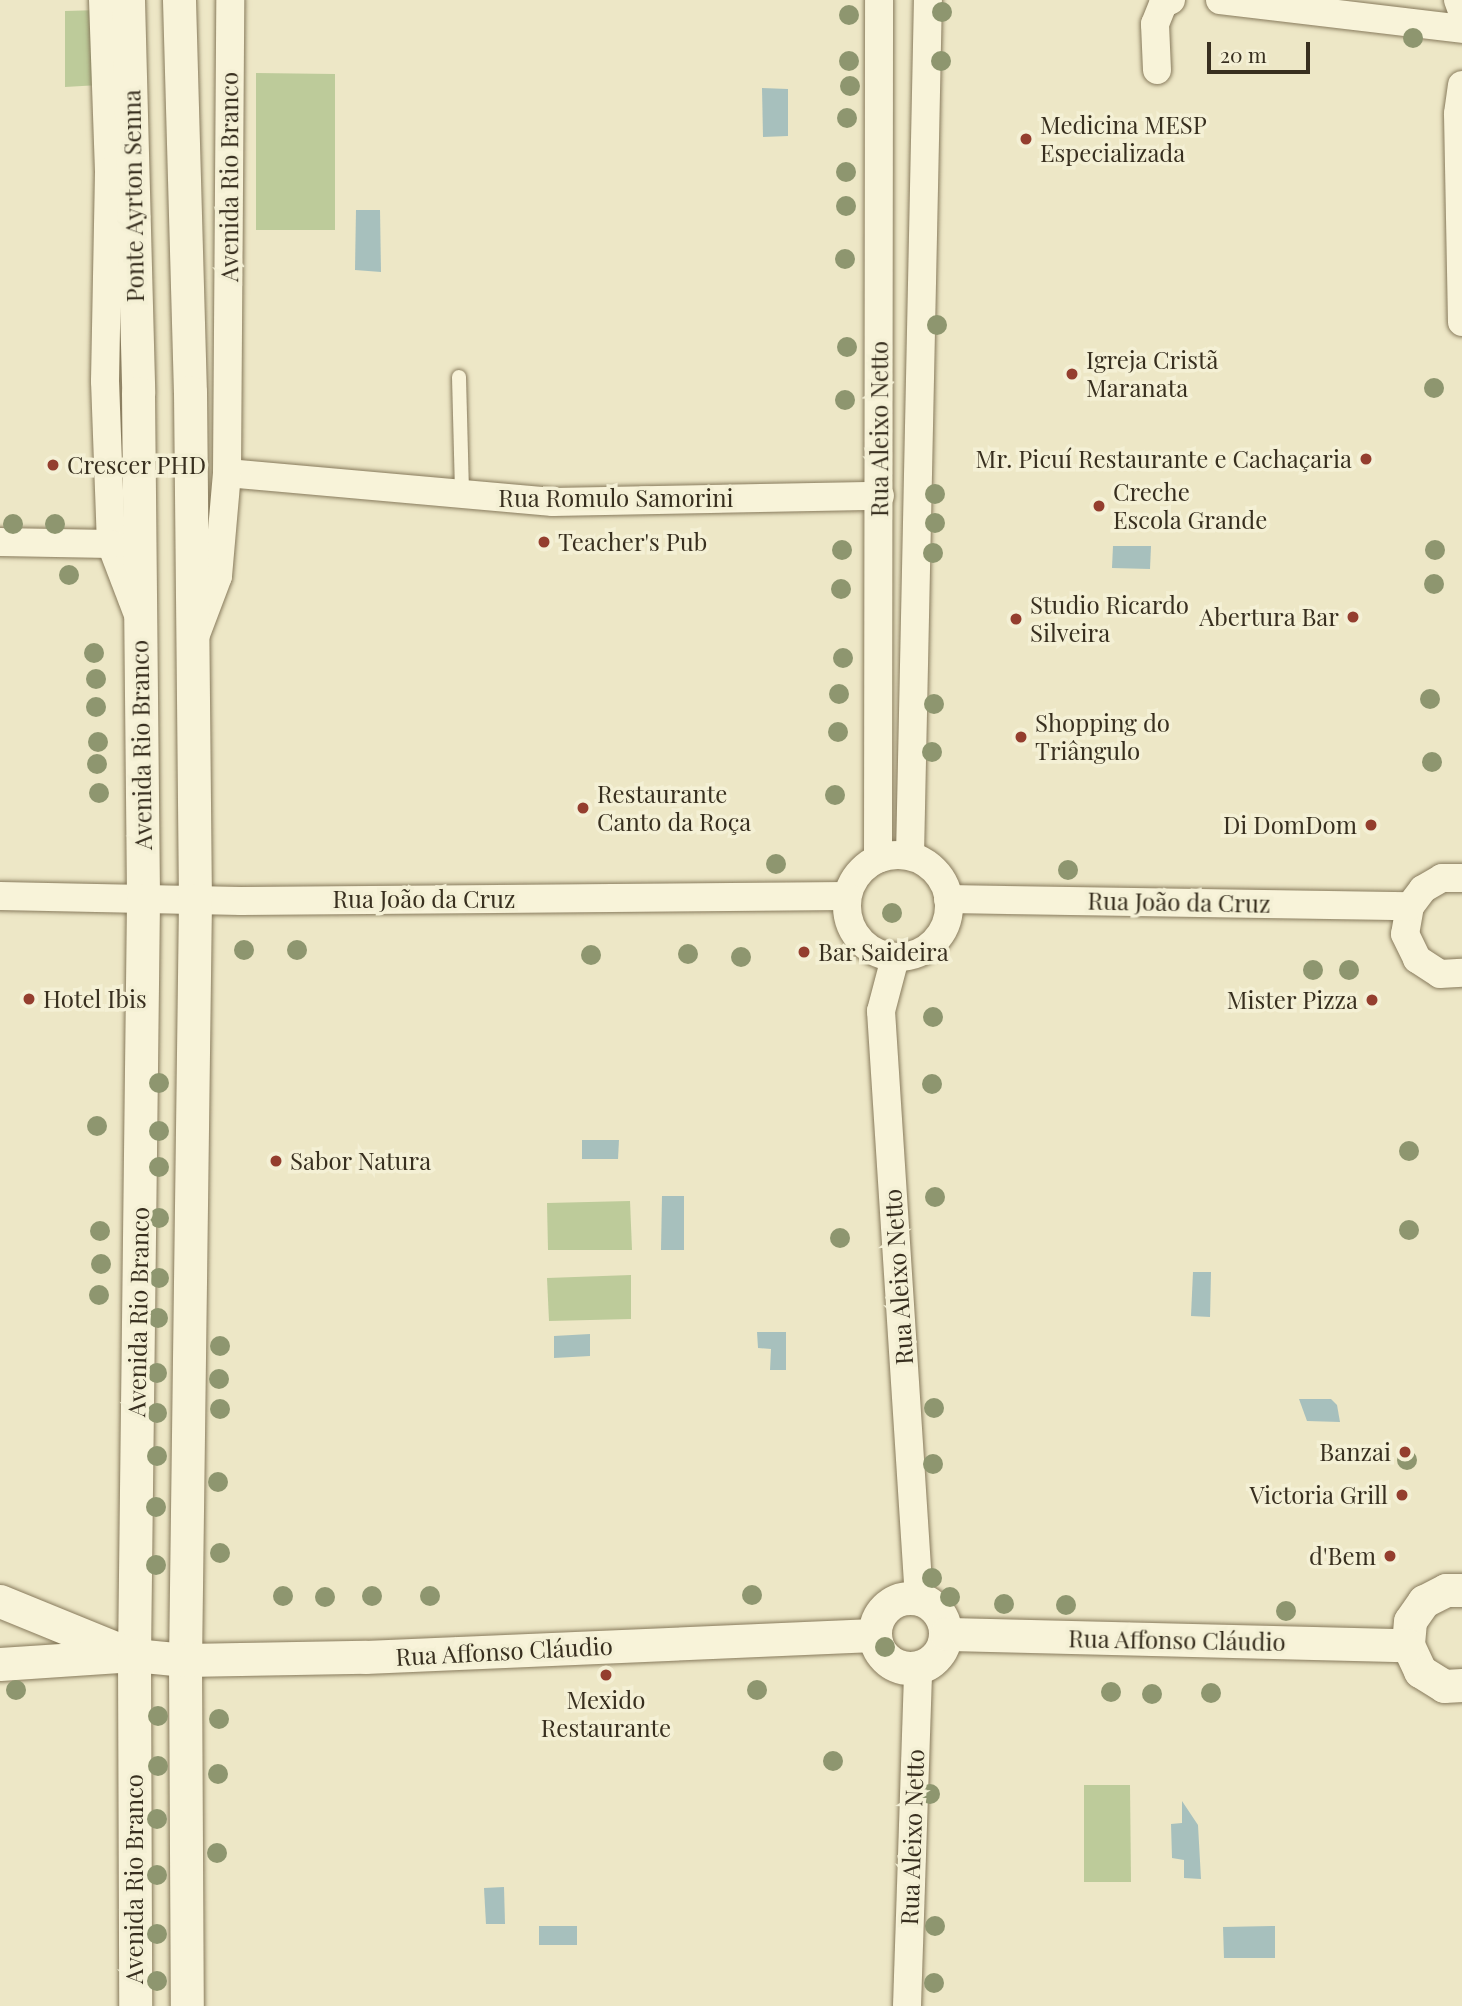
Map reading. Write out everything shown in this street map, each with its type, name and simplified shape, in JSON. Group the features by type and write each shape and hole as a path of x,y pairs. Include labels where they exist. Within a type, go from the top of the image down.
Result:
{"street":[{"name":"Avenida Rio Branco","path":"103,0 108,172 105,381 111,544 140,618"},
{"name":"Ponte Ayrton Senna","path":"128,0 138,393"},
{"name":"Ponte Ayrton Senna","path":"179,0 190,392"},
{"name":"Avenida Rio Branco","path":"193,643 218,576 227,473 230,0"},
{"name":"Rua Aleixo Netto","path":"878,859 879,0"},
{"name":"Rua Aleixo Netto","path":"911,856 928,0"},
{"path":"1157,70 1155,24 1163,4 1171,0"},
{"path":"1220,0 1462,29"},
{"path":"1458,0 1462,11"},
{"path":"1462,85 1462,322"},
{"name":"Avenida Rio Branco","path":"187,2006 185,1660 195,900 190,392"},
{"name":"Avenida Rio Branco","path":"135,2006 134,1655 142,900 138,393"},
{"name":"Rua Romulo Samorini","path":"227,473 553,502 880,496"},
{"path":"0,542 111,544"},
{"path":"894,855 911,856 929,865 942,880 948,899 948,917 941,933 929,947 913,955 895,958 874,952 857,938 847,918 847,896 858,873 878,859 894,855"},
{"path":"1462,878 1442,878 1423,889 1410,906 1405,934 1417,959 1440,974 1462,974"},
{"name":"Rua João da Cruz","path":"0,896 142,900 847,896"},
{"name":"Rua João da Cruz","path":"948,899 1410,906"},
{"name":"Rua Aleixo Netto","path":"895,958 881,1011 919,1598"},
{"path":"1462,1590 1446,1590 1424,1601 1410,1621 1408,1645 1420,1671 1444,1686 1462,1685"},
{"path":"902,1598 919,1598 939,1611 946,1634 938,1656 918,1668 902,1668 888,1662 878,1650 874,1635 877,1618 887,1605 902,1598"},
{"path":"0,1602 0,1632"},
{"name":"Rua Affonso Cláudio","path":"0,1602 134,1655"},
{"name":"Rua Affonso Cláudio","path":"946,1634 1408,1645"},
{"name":"Rua Affonso Cláudio","path":"0,1664 134,1655 185,1660 365,1657 874,1635"},
{"name":"Rua Aleixo Netto","path":"906,2006 918,1668"}],"lane":[{"path":"460,377 462,495"}],"green space":[{"path":"100,10 99,85 65,87 65,11"},
{"path":"256,73 335,74 335,230 256,230"},
{"path":"630,1201 632,1250 548,1250 547,1203"},
{"path":"631,1275 631,1319 549,1321 547,1278"},
{"path":"1084,1785 1130,1785 1131,1882 1084,1882"}],"water":[{"path":"762,88 788,89 788,136 763,137"},
{"path":"356,210 380,210 381,272 355,270"},
{"path":"1113,546 1151,546 1150,569 1112,568"},
{"path":"582,1140 619,1140 618,1159 582,1159"},
{"path":"662,1196 684,1196 684,1250 661,1250"},
{"path":"1193,1272 1211,1272 1210,1317 1191,1316"},
{"path":"757,1332 786,1332 786,1370 770,1370 771,1349 758,1348"},
{"path":"590,1334 590,1356 554,1358 554,1336"},
{"path":"1299,1399 1331,1399 1337,1405 1340,1422 1307,1421"},
{"path":"1182,1801 1198,1825 1201,1879 1184,1878 1184,1860 1172,1858 1171,1824 1182,1823"},
{"path":"504,1887 505,1924 486,1924 484,1888"},
{"path":"539,1926 577,1926 577,1945 539,1945"},
{"path":"1275,1926 1275,1958 1224,1958 1223,1927"}],"place":[{"name":"Medicina MESP Especializada","path":"1026,139"},
{"name":"Igreja Cristã Maranata","path":"1072,374"},
{"name":"Mr. Picuí Restaurante e Cachaçaria","path":"1366,459"},
{"name":"Crescer PHD","path":"53,465"},
{"name":"Creche Escola Grande","path":"1099,506"},
{"name":"Teacher's Pub","path":"544,542"},
{"name":"Abertura Bar","path":"1353,617"},
{"name":"Studio Ricardo Silveira","path":"1016,619"},
{"name":"Shopping do Triângulo","path":"1021,737"},
{"name":"Restaurante Canto da Roça","path":"583,808"},
{"name":"Di DomDom","path":"1371,825"},
{"name":"Bar Saideira","path":"804,952"},
{"name":"Hotel Ibis","path":"29,999"},
{"name":"Mister Pizza","path":"1372,1000"},
{"name":"Sabor Natura","path":"276,1161"},
{"name":"Banzai","path":"1405,1452"},
{"name":"Victoria Grill","path":"1402,1495"},
{"name":"d'Bem","path":"1390,1556"},
{"name":"Mexido Restaurante","path":"606,1675"}]}
